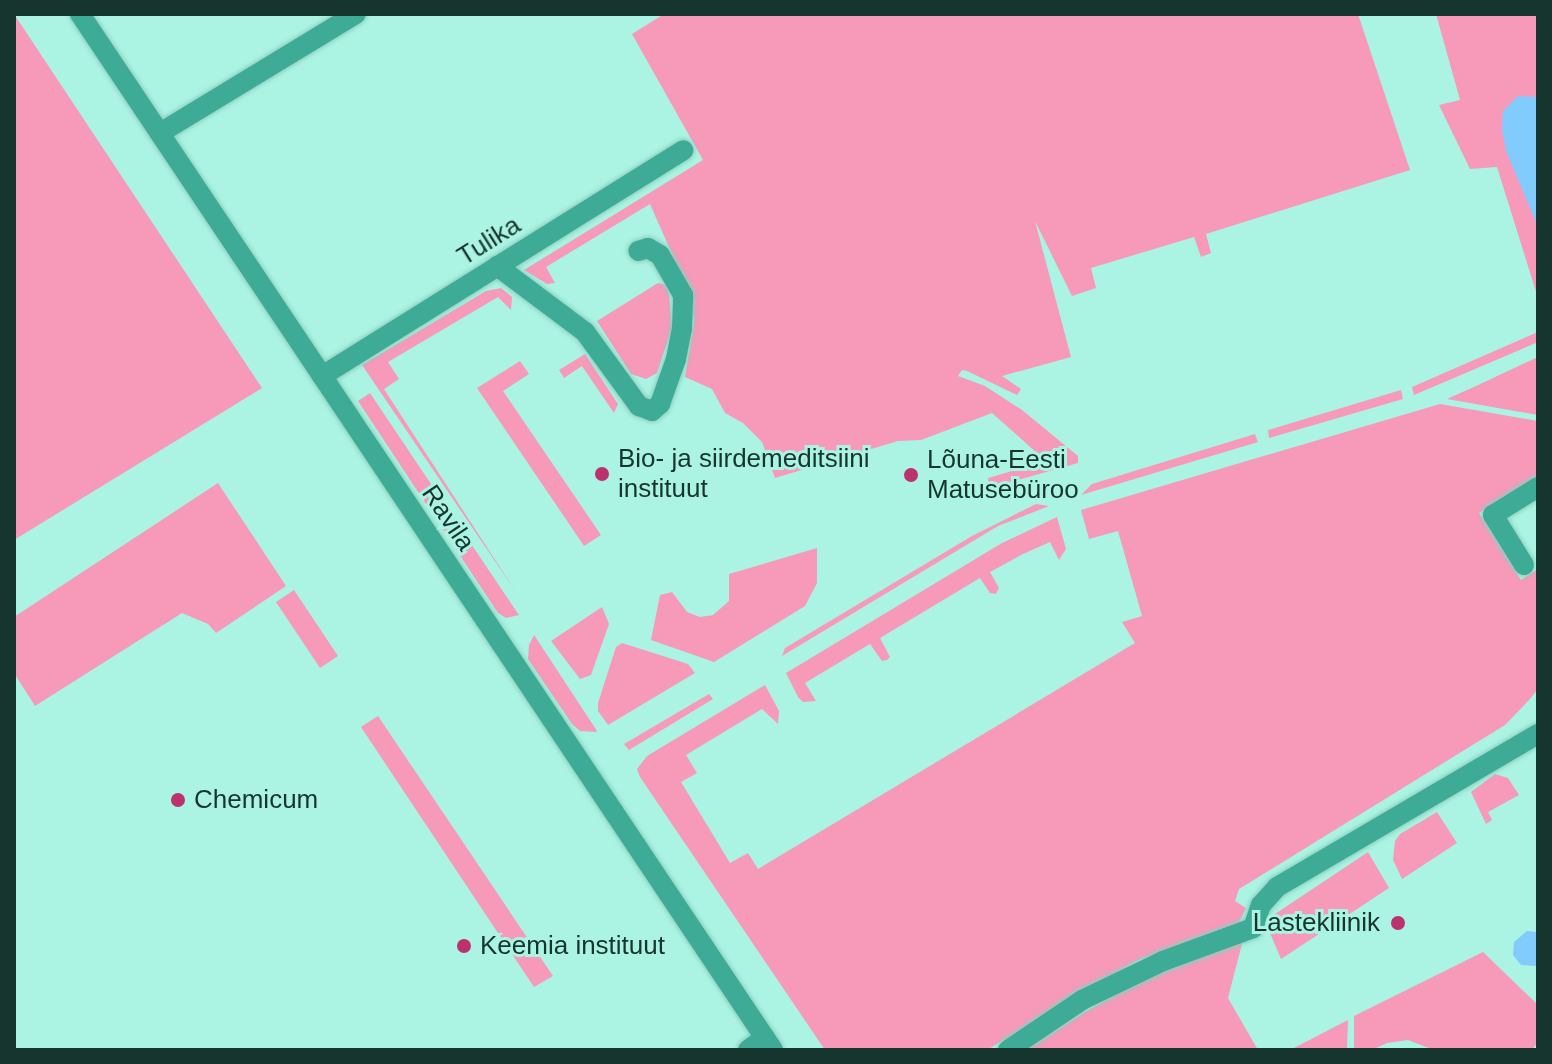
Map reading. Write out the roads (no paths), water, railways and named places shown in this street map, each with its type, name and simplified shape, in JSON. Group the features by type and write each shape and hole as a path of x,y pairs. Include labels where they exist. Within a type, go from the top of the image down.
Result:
{"street":[{"name":"Ravila","path":"80,14 769,1044"},
{"path":"160,133 356,14"},
{"name":"Tulika","path":"322,376 683,150"},
{"path":"497,266 585,332 639,406 652,411 660,404 676,359 682,329 683,295 660,255 648,248 638,251"},
{"path":"1524,565 1493,515 1538,487"},
{"path":"1008,1050 1082,1000 1177,956 1253,928 1261,905 1277,887 1538,734"},
{"path":"748,1050 769,1044"}],"water":[{"path":"1518,96 1538,97 1538,227 1506,151 1502,129 1503,111"},
{"path":"1527,931 1538,932 1538,966 1521,965 1513,955 1514,942"}],"place":[{"name":"Bio- ja siirdemeditsiini instituut","path":"602,474"},
{"name":"Lõuna-Eesti Matusebüroo","path":"911,475"},
{"name":"Chemicum","path":"178,800"},
{"name":"Lastekliinik","path":"1398,923"},
{"name":"Keemia instituut","path":"464,946"}]}
